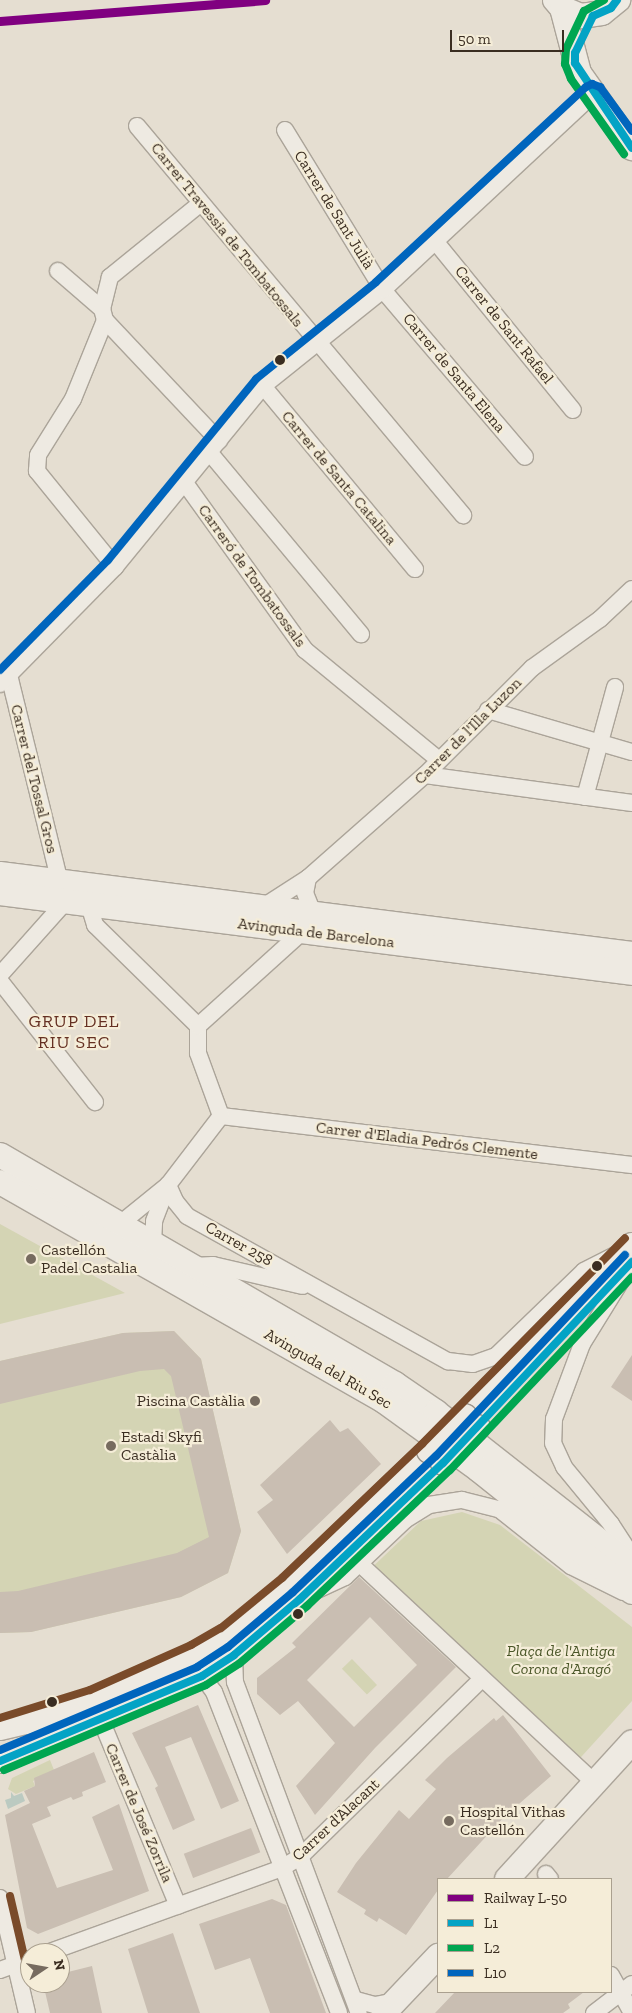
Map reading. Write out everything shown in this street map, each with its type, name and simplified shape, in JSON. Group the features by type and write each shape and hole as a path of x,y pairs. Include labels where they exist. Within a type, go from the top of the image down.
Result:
{"main road":[{"path":"558,4 581,16 593,16 606,10 618,0 629,0"},
{"path":"558,4 575,53 579,73 632,148"},
{"path":"575,53 593,16"},
{"name":"Avinguda de Barcelona","path":"0,874 62,892 89,905 308,923 632,954"},
{"name":"Avinguda de Barcelona","path":"0,894 62,892 262,907 308,923 632,973"},
{"name":"Avinguda del Riu Sec","path":"0,1155 153,1243 436,1412 632,1566"},
{"name":"Avinguda del Riu Sec","path":"0,1182 384,1401 442,1455 632,1594"},
{"path":"0,1761 202,1676 234,1655 300,1599 442,1455 631,1255"},
{"path":"0,1728 26,1722 94,1699 196,1654 227,1636 289,1586 442,1455"},
{"path":"509,1878 632,1742"},
{"path":"391,2009 437,1957"}],"street":[{"path":"4,679 115,566 215,447 263,386 383,290 593,94"},
{"name":"Carrer Travessia de Tombatossals","path":"137,126 316,344 463,515"},
{"name":"Carrer de Sant Julià","path":"285,130 383,290"},
{"path":"115,566 37,472 38,455 73,399 104,315 110,277 201,203"},
{"name":"Carrer de Sant Rafael","path":"435,241 573,410"},
{"path":"58,271 104,315 215,447 361,634"},
{"name":"Carrer de Santa Elena","path":"383,290 525,456"},
{"name":"Carrer de Santa Catalina","path":"263,386 415,569"},
{"name":"Carreró de Tombatossals","path":"185,483 305,650 439,760"},
{"name":"Carrer de l'Illa Luzon","path":"262,907 308,878 426,775 488,710 532,668 600,619 632,589"},
{"name":"Carrer del Tossal Gros","path":"4,679 62,892"},
{"path":"585,797 615,687"},
{"path":"488,710 632,752"},
{"path":"426,775 632,803"},
{"path":"198,1026 308,923 305,893 308,878"},
{"path":"0,975 62,892"},
{"path":"89,905 95,925 198,1026 198,1053 221,1116 168,1185 120,1224"},
{"path":"0,981 96,1102"},
{"name":"Carrer d'Eladia Pedrós Clemente","path":"221,1116 632,1165"},
{"path":"153,1243 154,1221 168,1185"},
{"name":"Carrer 258","path":"168,1185 175,1201 187,1216 448,1361 473,1364 496,1356 584,1271 631,1255"},
{"path":"631,1255 582,1344 554,1419 553,1444 564,1466 611,1524 632,1556"},
{"name":"Carrer 258","path":"192,1266 213,1265 322,1290"},
{"path":"300,1599 345,1576 405,1520 429,1505 462,1500 499,1509 571,1566 600,1583 632,1594"},
{"path":"359,1563 478,1683 595,1783"},
{"path":"234,1655 235,1682 355,2000"},
{"path":"202,1676 214,1692 336,2005 355,2000 391,2009"},
{"name":"Carrer d'Alacant","path":"70,1944 282,1868 301,1856 478,1683"},
{"path":"220,1708 241,1698"},
{"name":"Carrer de José Zorrila","path":"100,1720 178,1906"},
{"path":"0,1898 27,2013"},
{"path":"612,1976 627,1988 632,2013"},
{"path":"594,2013 627,1988"}],"green space":[{"name":"Castellón Padel Castalia","path":"0,1224 125,1293 0,1324"},
{"name":"Estadi Skyfi Castàlia","path":"174,1331 201,1359 241,1531 228,1573 181,1597 31,1632 0,1633 0,1361 123,1333"},
{"name":"Plaça de l'Antiga Corona d'Aragó","path":"462,1512 500,1525 632,1627 632,1701 572,1767 365,1574 421,1521"},
{"path":"352,1659 377,1685 367,1695 342,1669"},
{"path":"50,1760 54,1770 33,1781 35,1786 16,1794 8,1789 12,1778"}],"shaded area":[{"path":"11,1792 14,1796 22,1793 25,1801 8,1809 5,1800 11,1798"}],"building":[{"path":"174,1331 201,1359 241,1531 228,1573 181,1597 31,1632 0,1633 0,1592 18,1591 177,1553 209,1537 171,1376 164,1369 140,1371 0,1404 0,1361 123,1333"},
{"path":"632,1355 632,1401 611,1387"},
{"path":"330,1420 340,1432 348,1428 381,1464 287,1554 257,1512 273,1500 260,1485"},
{"path":"359,1577 456,1667 375,1748 315,1815 296,1786 335,1743 298,1701 280,1715 257,1694 257,1678 296,1647 292,1643","holes":["370,1617 417,1665 354,1727 307,1680"]},
{"path":"198,1705 239,1801 221,1809 191,1737 165,1747 195,1820 173,1830 155,1788 158,1786 132,1733"},
{"name":"Hospital Vithas Castellón","path":"503,1715 551,1776 504,1817 448,1878 437,1878 437,1891 406,1935 379,1918 377,1922 364,1914 366,1910 337,1892 356,1863 399,1810 409,1819 436,1789 425,1780 447,1758 494,1718 496,1721"},
{"path":"94,1752 106,1782 82,1792 83,1796 73,1800 71,1797 47,1807 51,1816 32,1824 57,1888 113,1870 92,1817 119,1804 149,1891 38,1934 27,1928 5,1815 30,1803 24,1791 35,1786 34,1778"},
{"path":"251,1828 260,1852 193,1878 184,1854"},
{"path":"272,1899 286,1905 326,2013 270,2013 250,1958 215,1970 199,1924"},
{"path":"173,1933 200,2013 148,2013 128,1949"},
{"path":"92,1966 102,2013 50,2013 45,1993 70,1993 70,1972"},
{"path":"454,1993 583,1993 568,2004 570,2008 563,2013 435,2013"}],"rail line":[{"name":"L-50","path":"0,21 265,0"}],"transit line":[{"name":"L2","path":"604,0 584,11 566,49 565,64 571,79 624,154"},
{"name":"L1","path":"617,0 611,8 593,16 575,53 575,63 632,148"},
{"name":"L10","path":"0,670 108,560 256,379 376,282 586,87 592,84 600,87 632,131"},
{"path":"0,1718 90,1690 191,1645 221,1628 282,1578 422,1444 625,1238"},
{"name":"L10","path":"0,1750 197,1667 228,1647 293,1592 436,1456 625,1255"},
{"name":"L1","path":"0,1761 202,1676 234,1655 300,1599 443,1463 632,1262"},
{"name":"L2","path":"4,1770 206,1685 240,1663 307,1606 450,1470 632,1277"},
{"path":"10,1896 21,1943"}],"place":[{"name":"Castellón Padel Castalia","path":"31,1259"},
{"name":"Piscina Castàlia","path":"255,1401"},
{"name":"Estadi Skyfi Castàlia","path":"111,1446"},
{"name":"Hospital Vithas Castellón","path":"449,1821"}],"district":[{"name":"GRUP DEL RIU SEC","path":"74,1032"}]}
